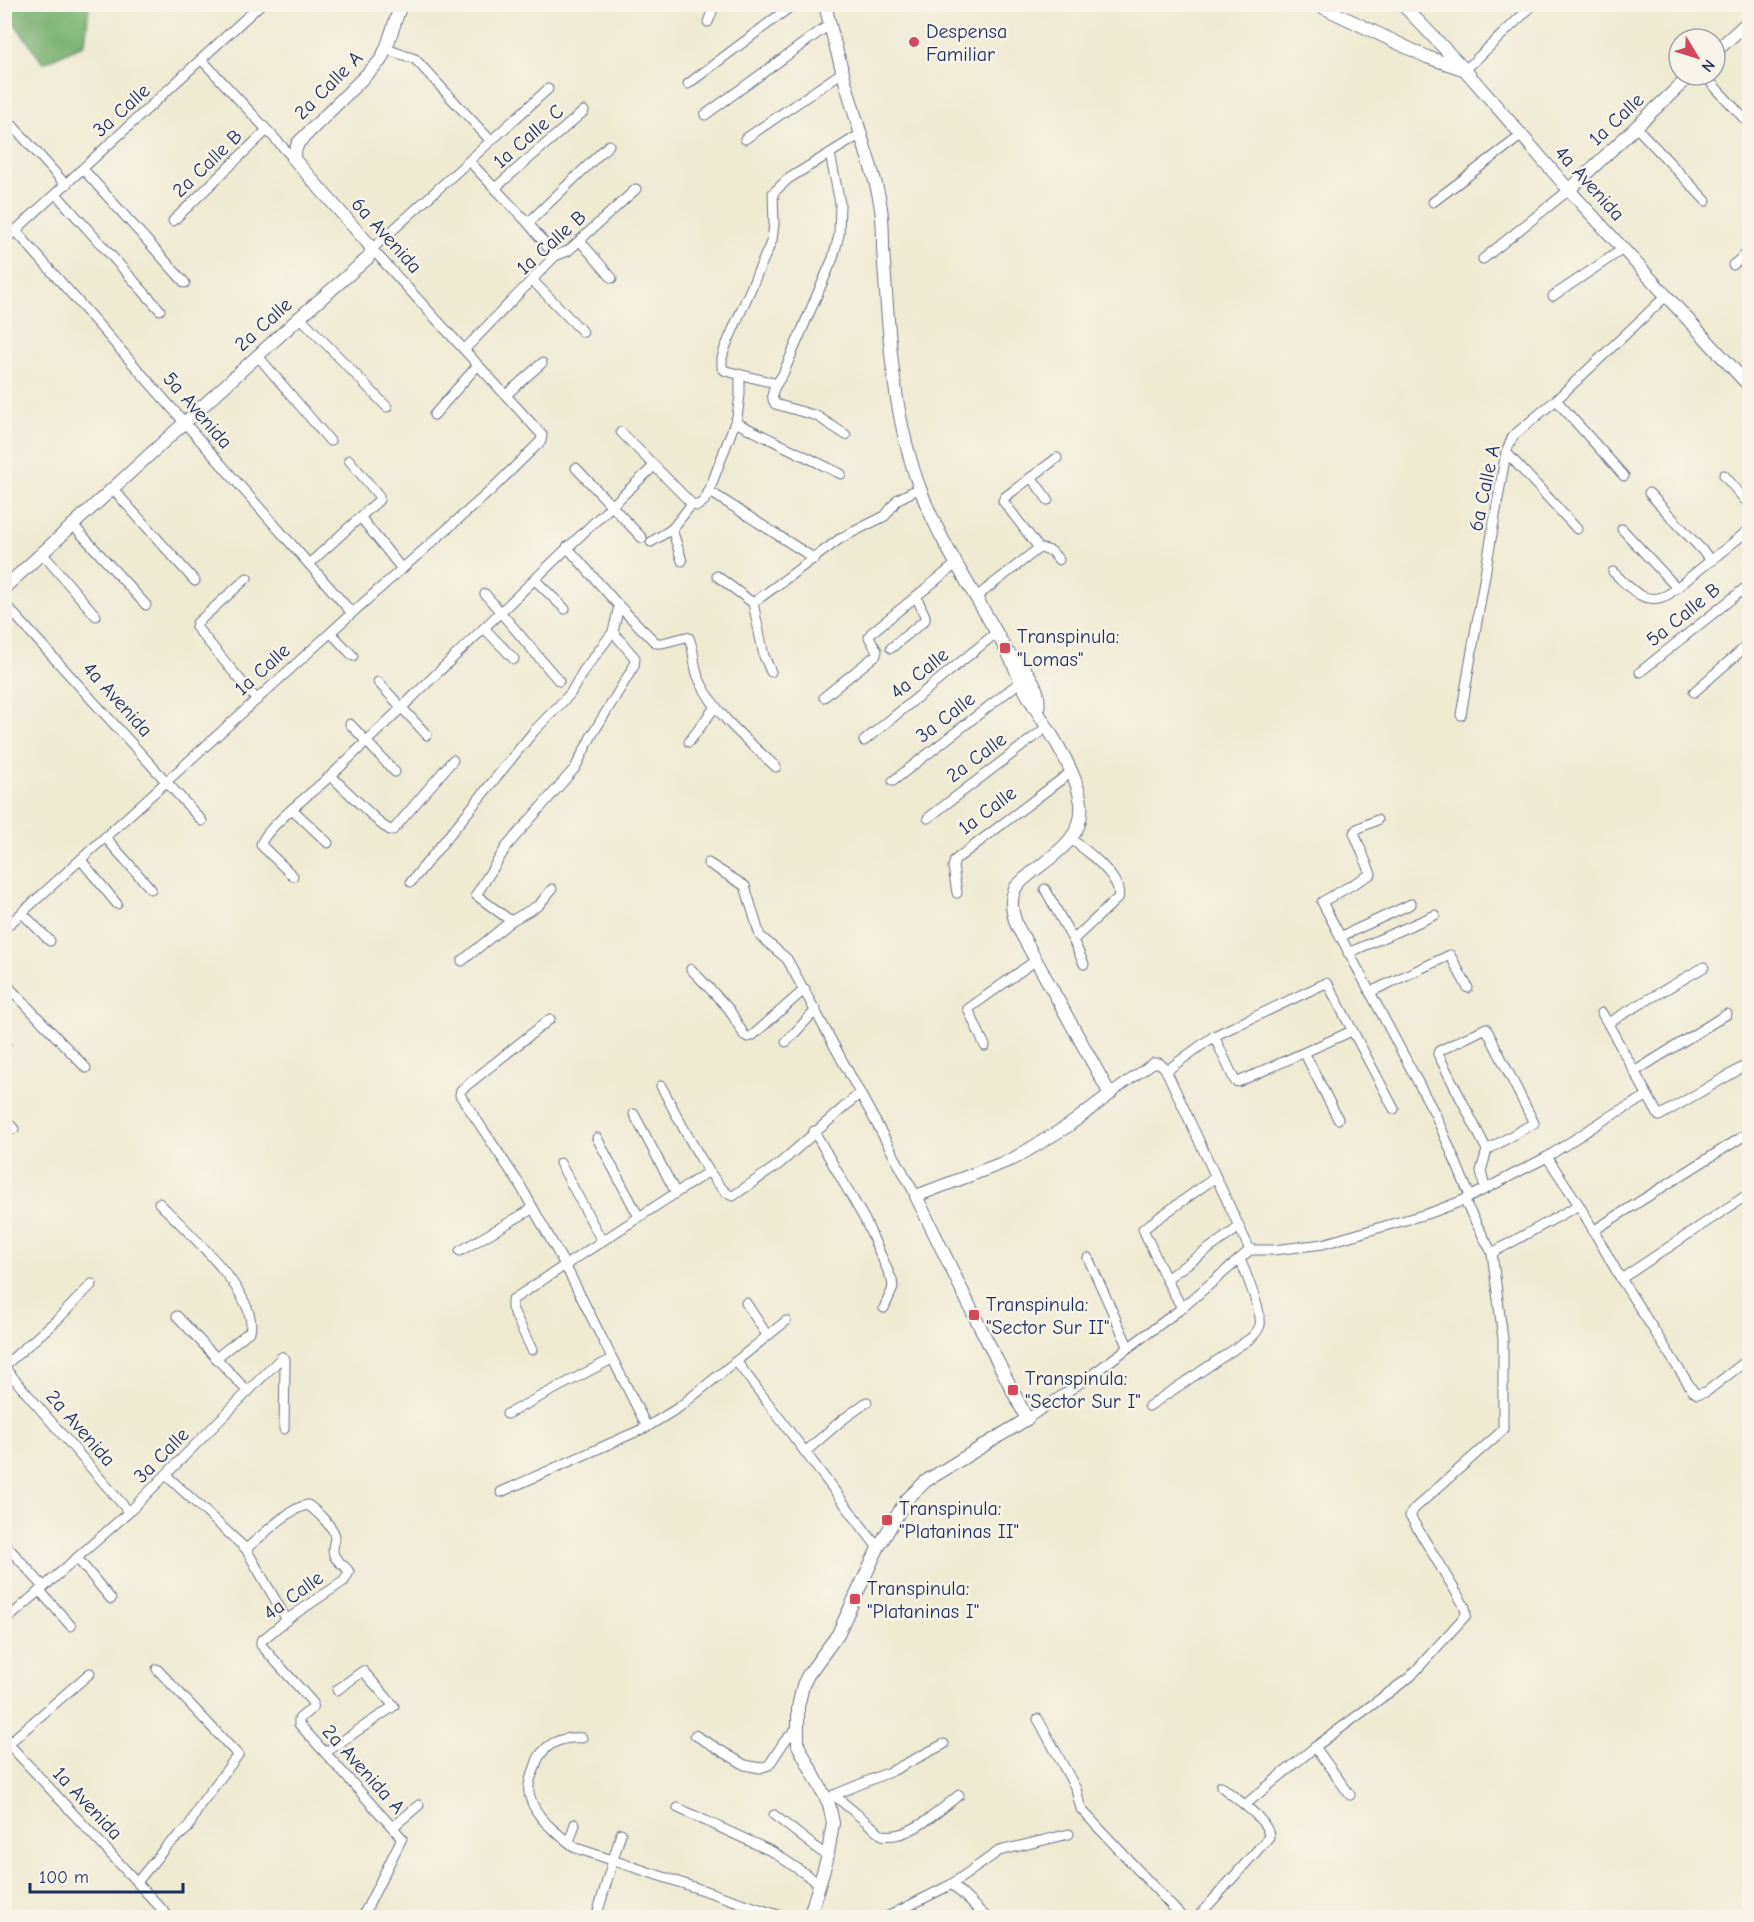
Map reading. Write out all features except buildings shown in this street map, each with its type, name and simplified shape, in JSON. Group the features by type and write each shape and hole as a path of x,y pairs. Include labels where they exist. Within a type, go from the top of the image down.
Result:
{"street":[{"name":"3a Calle","path":"4,241 261,4"},
{"name":"2a Calle A","path":"292,158 298,143 371,72 386,49 401,4"},
{"path":"708,22 715,4"},
{"path":"687,84 794,4"},
{"path":"825,4 881,205 888,320 899,414 907,451 920,488 956,564 1007,652 1020,682 1038,710 1071,772 1082,806 1078,825 1071,839 1058,853 1020,882 1012,897 1013,915 1110,1094"},
{"path":"1316,4 1417,52 1466,69 1534,4"},
{"name":"4a Avenida","path":"1401,4 1466,69 1569,190 1748,381"},
{"path":"1727,41 1749,20"},
{"path":"705,115 830,24"},
{"path":"386,49 415,59 491,141"},
{"name":"6a Avenida","path":"202,60 543,436"},
{"path":"745,139 844,71"},
{"name":"1a Calle","path":"1483,260 1569,190 1678,87"},
{"path":"1715,87 1749,125"},
{"name":"2a Calle","path":"4,588 300,316 368,258 372,249 548,89"},
{"name":"1a Calle C","path":"495,188 584,111"},
{"path":"4,116 66,185"},
{"path":"1636,127 1706,201"},
{"name":"2a Calle B","path":"173,221 266,131"},
{"path":"774,383 724,370 722,358 772,240 773,193 788,179 861,134"},
{"path":"1432,202 1522,135"},
{"name":"1a Calle B","path":"528,223 609,145"},
{"path":"830,154 840,203 841,223 837,246 783,374 774,383 774,403 817,417 846,435"},
{"path":"469,161 528,223 555,256"},
{"path":"83,170 185,283"},
{"name":"1a Calle B","path":"465,349 555,256 568,251 636,189"},
{"path":"56,194 160,310"},
{"name":"5a Avenida","path":"16,231 352,613"},
{"path":"580,241 612,278"},
{"path":"1553,296 1623,249"},
{"path":"1733,265 1749,251"},
{"path":"532,281 583,332"},
{"name":"6a Calle A","path":"1461,715 1506,452 1513,436 1556,400 1666,296"},
{"path":"300,316 387,407"},
{"path":"257,355 330,441"},
{"path":"506,395 542,363"},
{"path":"434,415 478,364"},
{"path":"621,432 692,504 697,506 702,504 735,422 740,404 740,376"},
{"path":"1556,400 1624,476"},
{"path":"735,422 841,474"},
{"name":"1a Calle","path":"4,929 352,613 489,492 541,441 543,436"},
{"path":"1506,452 1577,529"},
{"path":"1039,548 1003,503 1005,496 1057,458"},
{"path":"309,564 380,498 349,460"},
{"path":"293,876 260,843 271,830 331,776 567,547 653,467"},
{"path":"576,468 611,507 647,540 672,529 692,504"},
{"path":"1724,475 1749,506"},
{"path":"1031,477 1048,500"},
{"path":"112,488 195,581"},
{"path":"753,603 854,530 885,516 898,499 920,488"},
{"path":"709,491 815,559"},
{"path":"1649,493 1712,561"},
{"path":"361,518 402,569"},
{"path":"73,525 146,605"},
{"path":"672,529 682,561"},
{"path":"1622,529 1677,588"},
{"path":"1612,572 1647,599 1658,599 1677,588 1749,529"},
{"path":"567,547 619,606 656,643 662,644 689,638 697,674 715,707 730,725 776,767"},
{"path":"975,598 1039,548 1044,547 1051,550 1059,560"},
{"path":"42,554 96,616"},
{"path":"824,698 876,655 877,651 869,637 870,634 956,564"},
{"path":"717,576 753,603 764,656 771,672"},
{"path":"247,578 195,626 257,700"},
{"path":"534,579 565,609"},
{"name":"5a Calle B","path":"1640,672 1749,584"},
{"path":"485,594 559,681"},
{"path":"891,648 925,620 926,616 916,596"},
{"name":"4a Avenida","path":"4,603 202,821"},
{"path":"411,882 534,732 570,694 594,655 613,632 619,606"},
{"path":"484,628 514,659"},
{"path":"511,921 476,895 510,842 575,768 592,735 634,666 635,658 613,632"},
{"path":"331,633 352,656"},
{"name":"4a Calle","path":"864,741 996,633"},
{"path":"1694,692 1749,643"},
{"path":"1007,652 1022,665 1029,675 1039,696 1038,710"},
{"path":"378,682 428,735"},
{"name":"3a Calle","path":"893,782 1020,682"},
{"path":"689,742 715,707"},
{"path":"350,724 395,772"},
{"name":"2a Calle","path":"928,818 1047,727"},
{"path":"331,776 382,825 393,830 453,760"},
{"name":"1a Calle","path":"957,893 953,871 955,860 1071,772"},
{"path":"292,809 328,843"},
{"path":"1246,1804 1315,1747 1410,1677 1466,1615 1465,1607 1410,1516 1414,1509 1503,1430 1503,1339 1491,1252 1467,1198 1436,1116 1322,901 1371,874 1354,833 1357,829 1377,820"},
{"path":"105,837 151,890"},
{"path":"1071,839 1099,860 1120,894 1117,900 1073,940"},
{"path":"81,860 117,904"},
{"path":"708,863 744,884 760,936 786,957 805,989 916,1196 1027,1419"},
{"path":"462,962 511,921 539,905 552,889"},
{"path":"1045,890 1084,964"},
{"path":"1340,936 1411,904"},
{"path":"22,913 50,941"},
{"path":"1348,953 1435,915"},
{"path":"1370,992 1450,954 1468,988"},
{"path":"985,1046 969,1008 1036,960"},
{"path":"1608,1023 1704,967"},
{"path":"691,969 729,1009 744,1035 748,1037 752,1036 805,989"},
{"path":"4,982 86,1068"},
{"path":"1166,1071 1214,1036 1324,983 1329,986 1394,1109"},
{"path":"786,1042 816,1010"},
{"path":"1602,1014 1659,1116 1749,1063"},
{"path":"1634,1072 1727,1014"},
{"path":"550,1019 459,1093 507,1163 565,1265 647,1427"},
{"path":"1485,1189 1481,1171 1486,1150 1438,1054 1486,1028 1533,1123 1486,1150"},
{"path":"1214,1036 1237,1082 1305,1054 1352,1031"},
{"path":"1305,1054 1338,1119"},
{"path":"916,1196 1013,1159 1068,1126 1153,1063 1159,1063 1166,1071 1250,1251"},
{"path":"661,1086 708,1172 724,1192 733,1196 778,1165 814,1131 860,1094"},
{"path":"959,1795 912,1829 884,1836 831,1797 798,1745 796,1729 803,1685 844,1624 878,1548 902,1505 918,1488 1086,1379 1182,1308 1250,1251 1323,1244 1433,1212 1467,1198 1547,1157 1607,1118 1647,1096"},
{"path":"634,1114 676,1193"},
{"path":"4,1118 14,1129"},
{"path":"814,1131 861,1212 892,1280 892,1288 884,1308"},
{"path":"1593,1231 1749,1132"},
{"path":"597,1138 639,1216"},
{"path":"1547,1157 1693,1391 1697,1394 1706,1392 1749,1358"},
{"path":"560,1163 602,1240"},
{"path":"532,1350 512,1302 602,1240 708,1172"},
{"path":"1182,1308 1143,1229 1216,1178"},
{"path":"1621,1279 1749,1193"},
{"path":"159,1203 216,1260 231,1279 248,1310 252,1325 249,1332 216,1358"},
{"path":"1491,1252 1579,1205"},
{"path":"460,1251 532,1209"},
{"path":"1166,1279 1238,1228"},
{"path":"1088,1258 1128,1346"},
{"path":"1149,1406 1251,1338 1261,1324 1240,1259"},
{"path":"4,1367 58,1319 92,1284"},
{"path":"746,1303 767,1335"},
{"path":"177,1316 248,1392"},
{"path":"501,1492 647,1427 678,1408 786,1321"},
{"name":"3a Calle","path":"4,1622 129,1512 284,1357 284,1429"},
{"path":"507,1414 612,1359"},
{"path":"736,1361 878,1548"},
{"name":"2a Avenida","path":"4,1367 129,1512"},
{"path":"805,1452 848,1415 867,1402"},
{"path":"166,1476 246,1549 287,1620"},
{"name":"4a Calle","path":"246,1549 292,1512 302,1505 308,1505 320,1514 334,1531 333,1554 349,1572 347,1578 287,1620 261,1642 262,1646 313,1703 312,1708 297,1722"},
{"path":"4,1543 71,1626"},
{"path":"77,1558 111,1599"},
{"path":"135,1879 188,1828 200,1805 238,1755 157,1670"},
{"path":"326,1752 394,1706 362,1670 337,1690"},
{"path":"7,1741 90,1673"},
{"path":"1038,1719 1076,1789 1081,1809 1183,1917"},
{"name":"2a Avenida A","path":"297,1722 401,1836 402,1841 362,1917"},
{"path":"694,1735 745,1766 760,1768 769,1765 784,1742 796,1729"},
{"path":"582,1738 567,1737 555,1741 537,1761 529,1787 530,1798 542,1819 576,1848 787,1917"},
{"name":"1a Avenida","path":"7,1741 170,1917"},
{"path":"831,1797 892,1771 944,1744"},
{"path":"1315,1747 1350,1795"},
{"path":"1197,1917 1268,1840 1268,1830 1246,1804 1239,1802 1221,1786"},
{"path":"826,1917 810,1914 828,1857 833,1823 831,1797"},
{"path":"393,1827 419,1805"},
{"path":"678,1808 773,1852 820,1884"},
{"path":"774,1815 828,1857"},
{"path":"569,1842 575,1824"},
{"path":"596,1917 621,1833"},
{"path":"885,1917 952,1884 999,1851 1069,1834"},
{"path":"952,1884 987,1917"}],"green space":[{"path":"4,5 89,5 85,44 43,63 5,10"}],"place":[{"name":"Despensa Familiar","path":"914,42"},
{"name":"Transpinula: \"Lomas\"","path":"1005,648"},
{"name":"Transpinula: \"Sector Sur II\"","path":"974,1315"},
{"name":"Transpinula: \"Sector Sur I\"","path":"1013,1390"},
{"name":"Transpinula: \"Plataninas II\"","path":"887,1520"},
{"name":"Transpinula: \"Plataninas I\"","path":"855,1599"}]}
